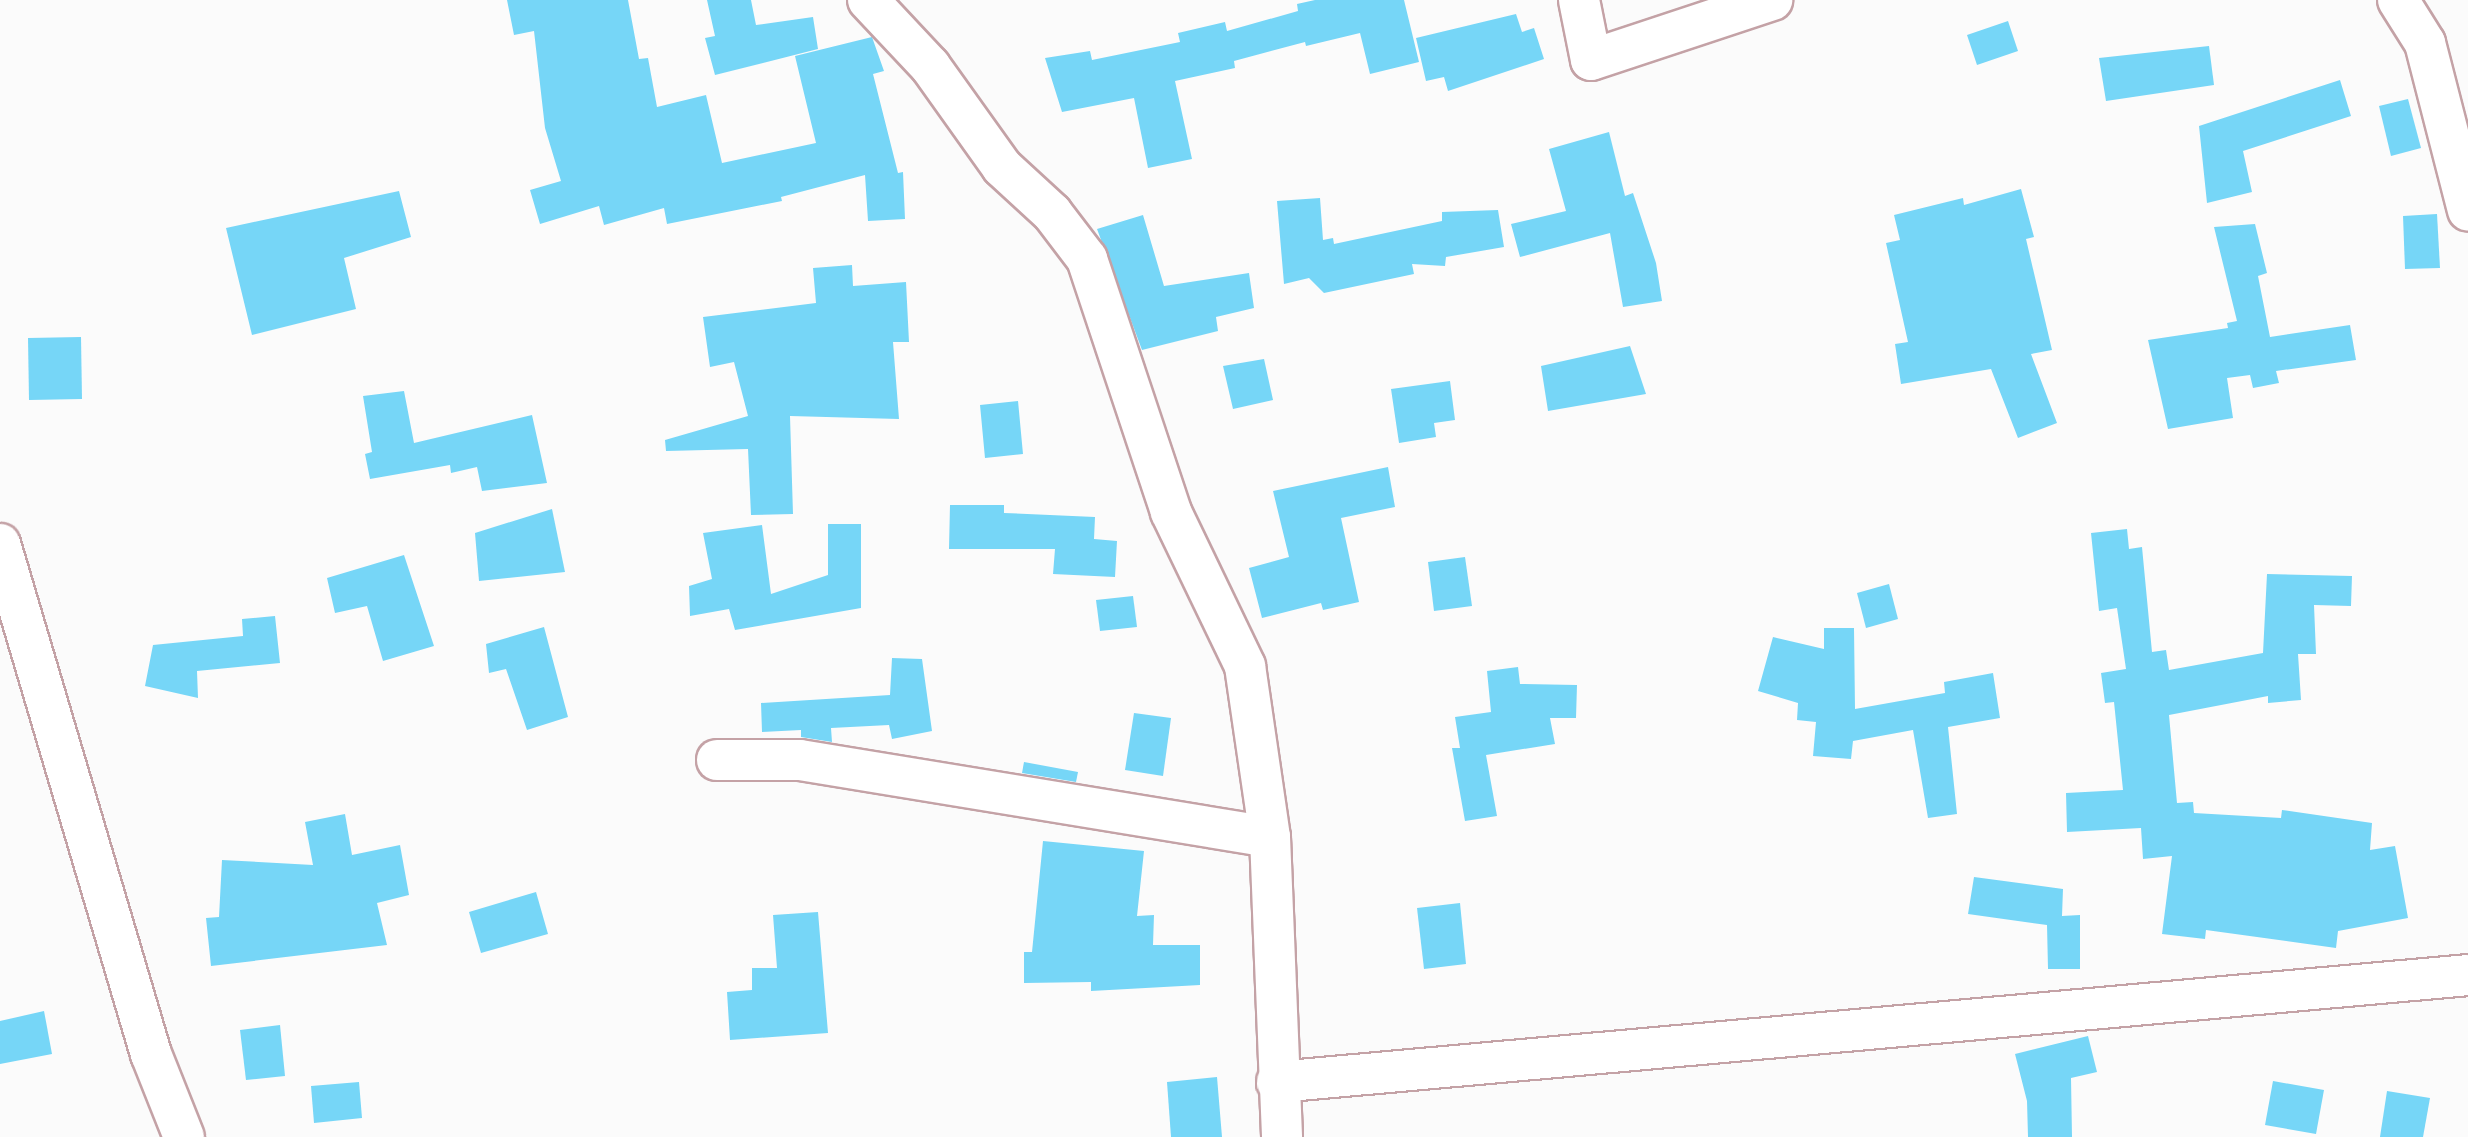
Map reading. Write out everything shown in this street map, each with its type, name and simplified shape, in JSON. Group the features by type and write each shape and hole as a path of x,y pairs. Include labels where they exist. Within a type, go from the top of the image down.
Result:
{"street":[{"path":"868,0 930,66 1002,167 1052,213 1087,259 1171,512 1245,666 1270,837 1277,1082 1282,1137"},
{"path":"1579,0 1591,60 1772,0"},
{"path":"2398,0 2425,43 2468,211"},
{"path":"0,544 15,644 151,1054 184,1137"},
{"path":"717,760 800,760 1270,837"},
{"path":"1277,1082 2468,975"}],"building":[{"path":"507,0 628,0 639,59 648,58 657,107 706,95 722,163 816,143 795,56 872,37 884,71 873,74 898,173 903,172 905,219 868,221 865,175 781,197 782,201 667,224 664,208 604,225 599,206 540,224 530,190 561,181 545,128 534,31 514,35"},
{"path":"707,0 751,0 756,25 813,17 818,49 715,75 705,38 715,36"},
{"path":"1315,0 1404,0 1419,62 1370,74 1360,33 1306,46 1305,42 1234,61 1235,68 1175,81 1192,159 1148,168 1134,98 1062,112 1045,58 1090,51 1092,60 1180,42 1178,33 1225,22 1227,31 1298,11 1297,4"},
{"path":"1516,14 1522,32 1534,28 1544,59 1448,91 1444,77 1426,81 1416,38"},
{"path":"2008,21 2018,51 1977,65 1967,35"},
{"path":"2209,46 2214,85 2106,101 2099,58"},
{"path":"2340,80 2351,116 2243,151 2252,192 2207,203 2199,126"},
{"path":"2408,99 2421,148 2391,156 2379,106"},
{"path":"1609,132 1625,196 1633,193 1656,263 1662,301 1623,307 1610,233 1520,257 1511,224 1566,211 1549,149"},
{"path":"2021,189 2034,237 2026,239 2052,350 2031,354 2057,423 2018,438 1991,369 1901,384 1895,344 1908,342 1886,243 1900,240 1894,215 1963,198 1964,205"},
{"path":"399,191 411,237 344,258 356,309 252,335 226,228"},
{"path":"1320,198 1323,240 1333,238 1334,244 1442,221 1442,212 1498,210 1504,247 1446,257 1445,266 1412,264 1414,274 1324,293 1309,278 1284,284 1277,201"},
{"path":"2437,214 2440,268 2405,269 2403,216"},
{"path":"1143,215 1164,286 1249,273 1254,308 1216,317 1218,331 1142,350 1097,229"},
{"path":"2255,224 2267,273 2258,276 2270,337 2350,325 2356,360 2276,371 2279,383 2253,388 2250,375 2227,378 2233,418 2168,429 2148,340 2228,328 2227,323 2237,321 2214,227"},
{"path":"852,265 853,286 906,282 909,342 893,342 899,419 790,416 793,514 751,515 748,449 666,451 665,440 748,416 734,362 710,367 703,317 816,303 813,268"},
{"path":"81,337 82,399 29,400 28,338"},
{"path":"1630,346 1646,394 1548,411 1541,366"},
{"path":"1264,359 1273,400 1233,409 1223,366"},
{"path":"1450,381 1455,420 1434,423 1436,437 1399,443 1391,389"},
{"path":"404,391 414,443 532,415 547,483 482,491 477,467 451,473 450,465 370,479 365,454 372,452 363,396"},
{"path":"1018,401 1023,454 985,458 980,405"},
{"path":"1388,467 1395,507 1341,518 1359,602 1323,610 1321,603 1262,618 1249,568 1289,557 1273,491"},
{"path":"950,505 1004,505 1004,513 1095,517 1094,539 1117,541 1115,577 1053,574 1055,549 949,549"},
{"path":"552,509 565,572 479,581 475,533"},
{"path":"828,524 861,524 861,608 735,630 729,609 690,616 689,586 712,579 703,533 762,525 771,594 828,575"},
{"path":"2127,529 2129,549 2142,547 2152,652 2166,650 2169,670 2263,653 2267,574 2352,576 2351,606 2314,605 2316,654 2298,654 2301,700 2268,703 2268,696 2169,715 2177,803 2193,802 2194,813 2281,818 2282,810 2372,823 2370,850 2395,846 2408,918 2338,931 2336,948 2206,930 2205,939 2162,934 2172,856 2143,859 2141,828 2067,832 2066,793 2123,790 2114,702 2105,703 2101,673 2126,669 2117,608 2099,611 2091,533"},
{"path":"404,555 434,646 383,661 367,606 335,613 327,578"},
{"path":"1465,557 1472,606 1434,611 1428,562"},
{"path":"1889,584 1898,619 1866,628 1857,593"},
{"path":"1133,596 1137,627 1100,631 1096,600"},
{"path":"275,616 280,663 197,671 198,698 145,686 153,645 243,636 242,619"},
{"path":"544,627 568,717 527,730 506,669 489,673 486,644"},
{"path":"1824,628 1854,628 1855,709 1945,693 1944,682 1993,673 2000,718 1948,727 1957,814 1928,818 1913,730 1853,741 1851,759 1813,756 1816,722 1797,720 1798,703 1758,691 1773,637 1824,649"},
{"path":"892,658 922,659 932,731 892,739 889,725 831,728 832,742 801,737 801,730 762,732 761,703 890,695"},
{"path":"1518,667 1520,684 1577,685 1576,718 1550,718 1555,744 1486,755 1497,816 1465,821 1452,748 1460,748 1455,717 1491,712 1487,671"},
{"path":"1134,713 1171,718 1163,776 1125,770"},
{"path":"1024,762 1078,772 1076,782 1022,773"},
{"path":"345,814 352,855 400,845 409,895 377,903 387,945 211,966 206,918 219,917 222,860 313,865 305,822"},
{"path":"1043,841 1144,851 1137,916 1154,915 1153,945 1200,945 1200,985 1091,991 1091,982 1024,983 1024,952 1032,952"},
{"path":"1974,877 2063,889 2062,916 2080,915 2080,969 2048,969 2047,925 1968,914"},
{"path":"536,892 548,934 481,953 469,912"},
{"path":"1460,903 1466,964 1424,969 1417,908"},
{"path":"818,912 828,1033 730,1040 727,992 752,990 752,968 777,968 773,915"},
{"path":"44,1011 52,1054 0,1064 0,1021"},
{"path":"280,1025 285,1076 246,1080 240,1030"},
{"path":"2088,1036 2097,1072 2071,1078 2072,1137 2028,1137 2027,1101 2015,1054"},
{"path":"1217,1077 1222,1137 1171,1137 1167,1082"},
{"path":"2273,1081 2324,1090 2316,1134 2265,1125"},
{"path":"359,1082 362,1118 314,1123 311,1086"},
{"path":"2387,1091 2430,1098 2423,1137 2380,1137"}]}
